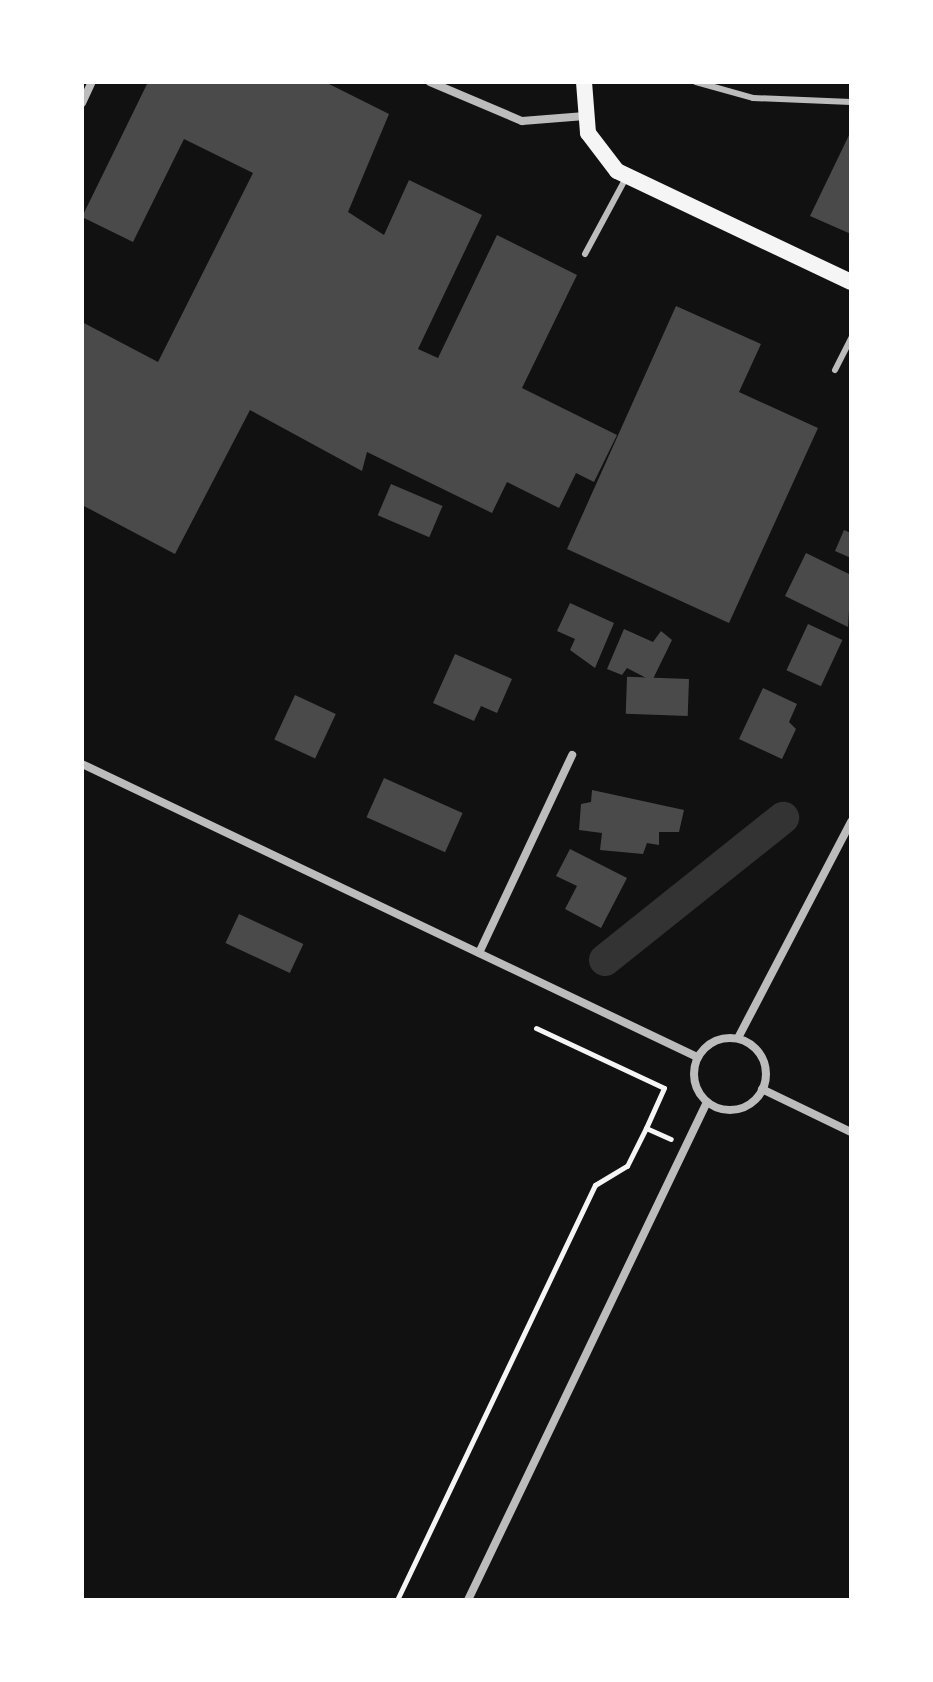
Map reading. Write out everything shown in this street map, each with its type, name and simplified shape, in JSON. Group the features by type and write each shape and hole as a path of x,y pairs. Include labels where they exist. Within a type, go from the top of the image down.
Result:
{"main road":[{"path":"584,82 585,116 594,148 627,176 851,282"}],"street":[{"path":"82,103 92,82"},
{"path":"430,82 522,121 585,116"},
{"path":"479,953 572,755"},
{"path":"82,764 697,1057"},
{"path":"738,1038 851,822"},
{"path":"738,1038 762,1058 762,1089 738,1109 707,1102 695,1082 697,1057 714,1041 738,1038"},
{"path":"762,1089 851,1132"},
{"path":"468,1600 707,1102"}],"lane":[{"path":"696,82 753,98 851,102"},
{"path":"585,254 627,176"},
{"path":"835,370 851,338"}],"path":[{"path":"397,1600 595,1185 627,1166 664,1088 536,1028"},
{"path":"646,1128 687,1146"}],"building":[{"path":"148,82 325,82 389,114 348,212 384,235 409,180 482,215 418,349 438,358 497,235 577,275 522,388 617,435 594,482 576,473 559,508 507,482 492,513 367,452 362,471 250,410 175,554 82,505 82,322 158,362 253,173 184,139 133,242 82,217"},
{"path":"851,131 851,234 810,216"},
{"path":"676,306 761,344 739,392 818,428 729,623 567,549"},
{"path":"391,484 443,506 429,537 378,515"},
{"path":"844,530 851,533 851,558 835,551"},
{"path":"806,553 851,575 848,627 785,596"},
{"path":"570,603 614,623 595,668 570,650 575,639 557,631"},
{"path":"808,624 842,640 821,686 786,670"},
{"path":"624,629 653,642 661,631 672,640 652,681 627,668 622,675 607,669"},
{"path":"455,654 512,679 497,713 481,706 474,721 433,703"},
{"path":"627,677 689,679 688,716 626,714"},
{"path":"763,688 797,704 789,722 796,729 782,759 739,739"},
{"path":"295,695 336,714 315,758 274,739"},
{"path":"384,778 463,813 445,852 367,817"},
{"path":"592,790 684,810 679,832 659,832 659,845 647,843 643,854 600,850 602,833 579,830 581,804 591,802"},
{"path":"570,849 627,878 601,928 565,909 577,886 556,876"},
{"path":"239,914 303,944 290,973 225,943"}],"waterway":[{"path":"605,960 783,818"}]}
